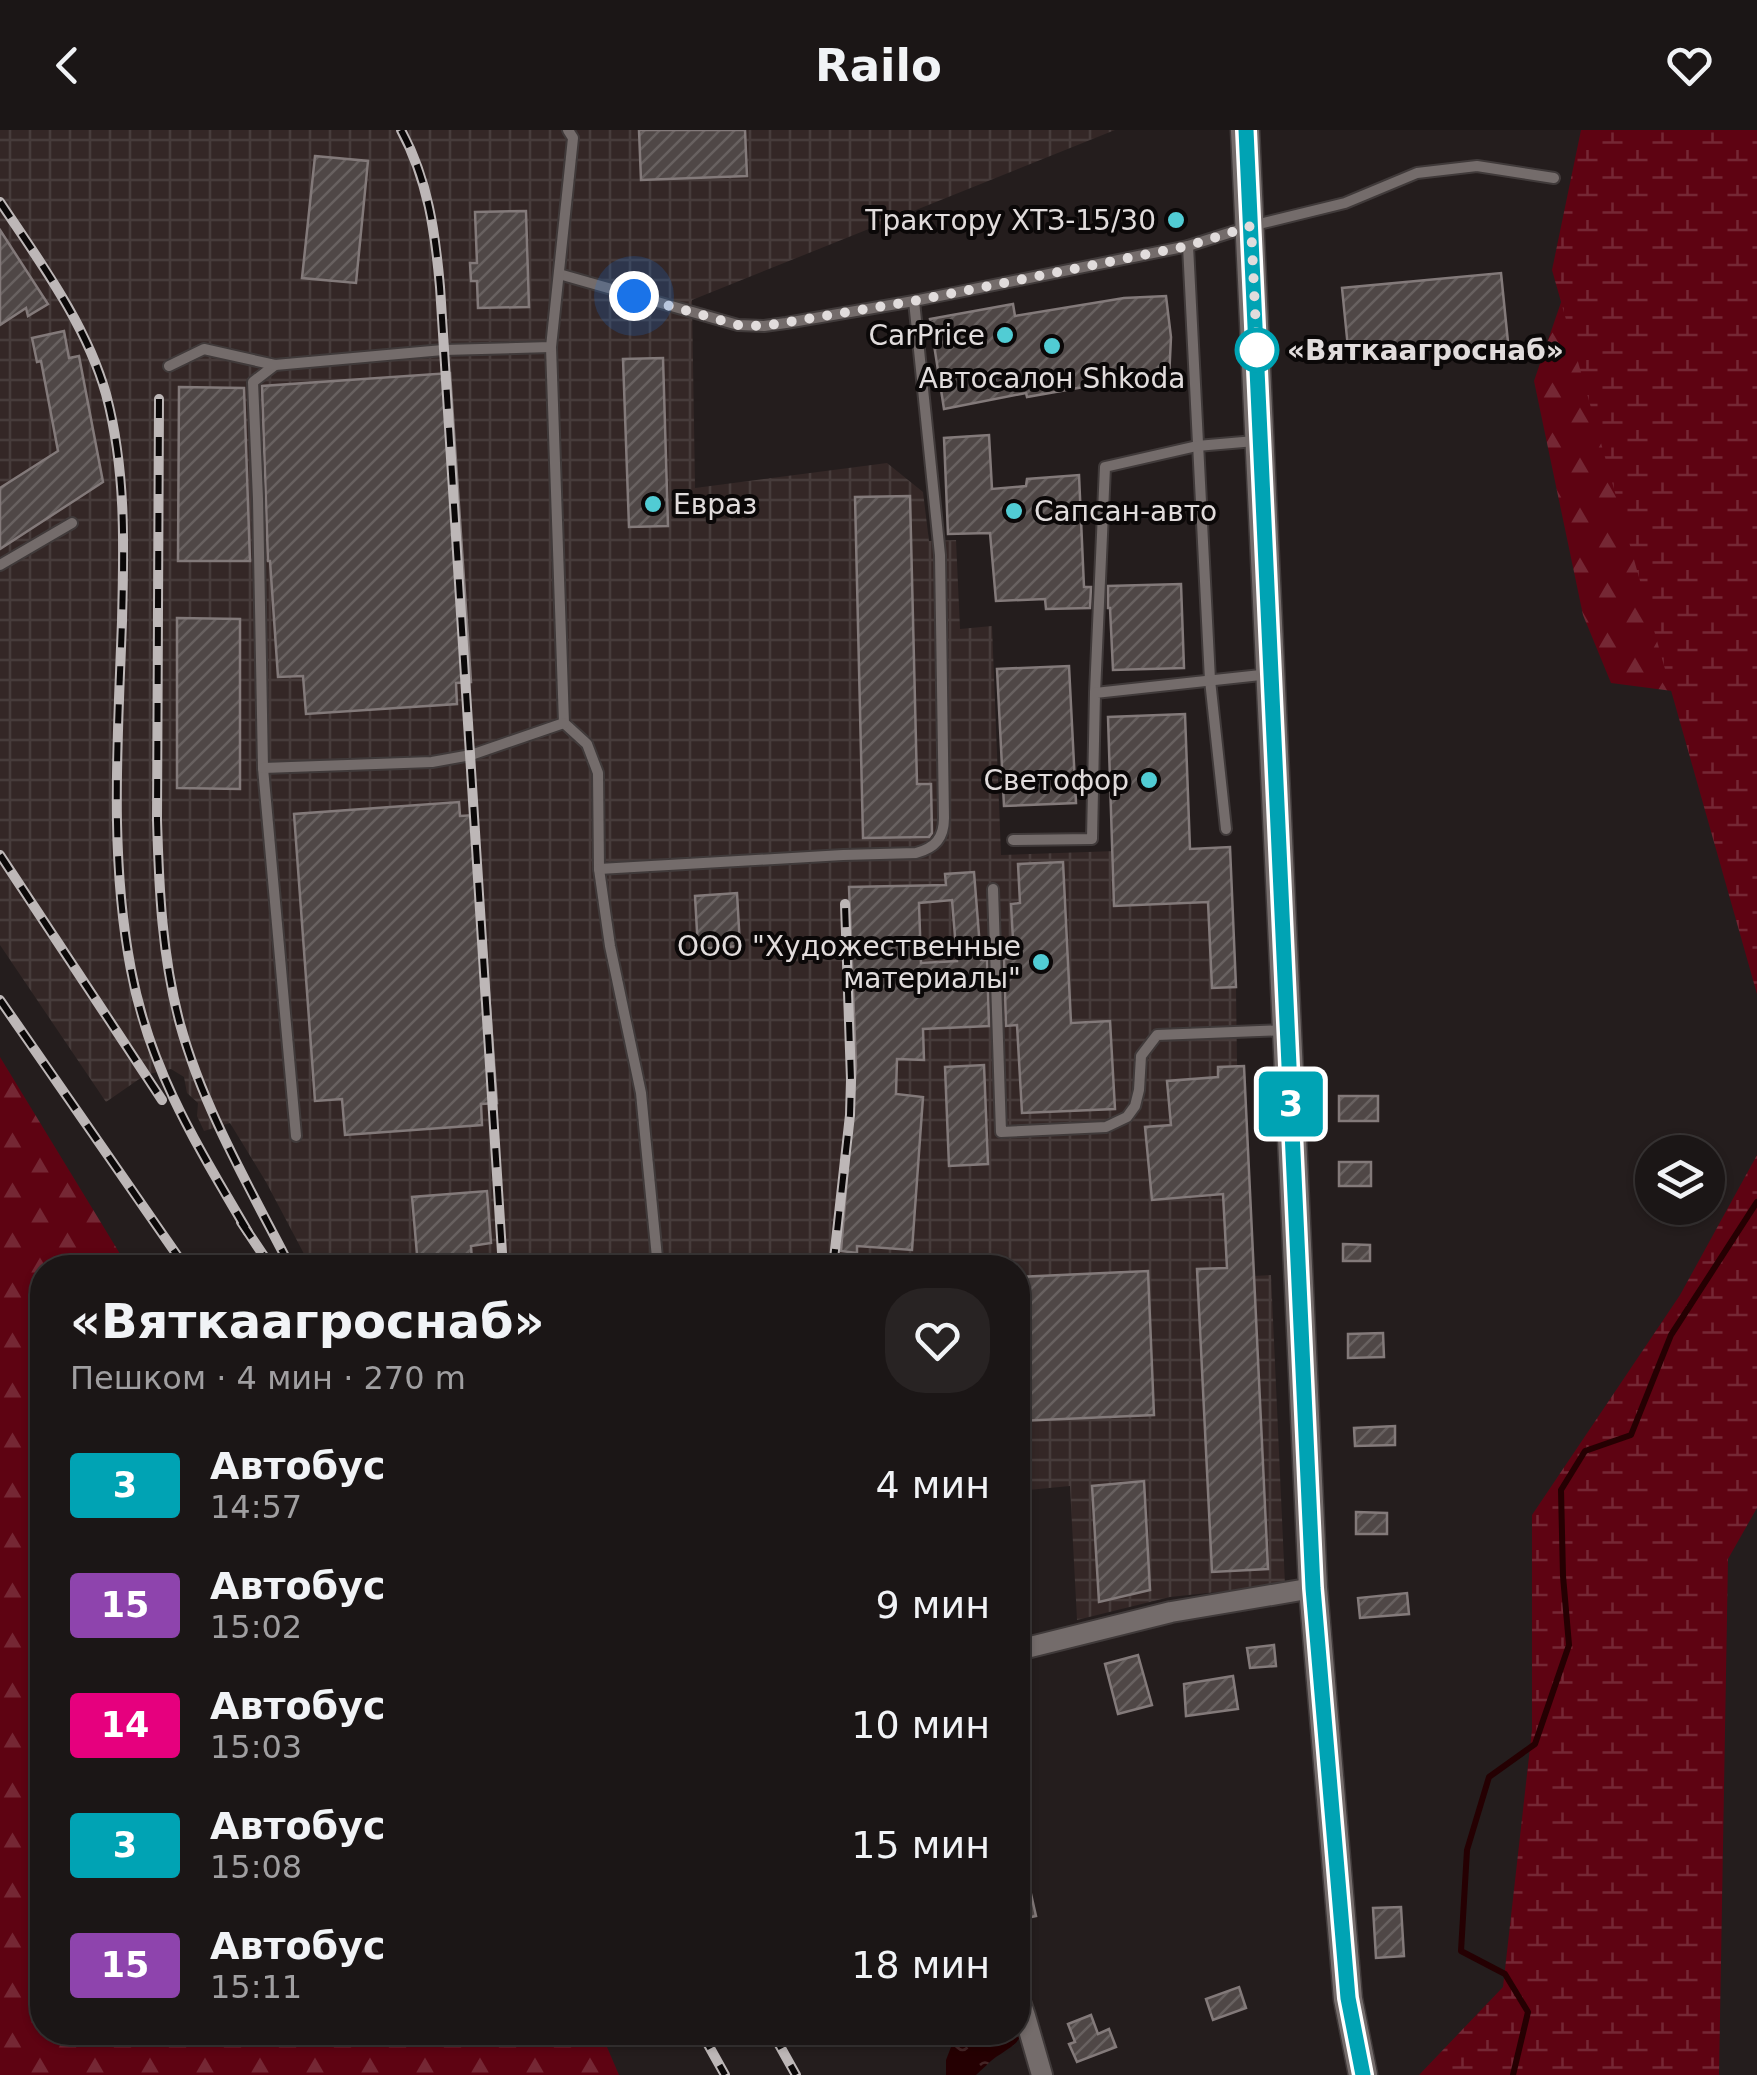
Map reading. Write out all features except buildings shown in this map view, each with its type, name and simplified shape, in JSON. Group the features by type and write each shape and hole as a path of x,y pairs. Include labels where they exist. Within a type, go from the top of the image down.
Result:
{"main road":[{"path":"1246,130 1313,1588 1348,1998 1363,2075"}],"street":[{"path":"1030,1647 1171,1612 1313,1588"},
{"path":"1030,2036 1042,2075"}],"lane":[{"path":"568,130 572,138 551,347 564,723 587,744 598,773 600,869 610,946 641,1093 657,1255"},
{"path":"559,274 738,325 775,324 914,301 1188,246 1345,202 1417,173 1477,166 1554,178"},
{"path":"1188,246 1210,680 1226,829"},
{"path":"600,869 916,853 940,839 944,818 940,554 914,301"},
{"path":"169,366 204,349 275,364 443,350 551,347"},
{"path":"275,364 253,382 263,768 296,1136"},
{"path":"1013,840 1092,839 1105,467 1197,446 1261,440"},
{"path":"0,565 72,522"},
{"path":"1095,692 1271,674"},
{"path":"263,768 432,762 471,755 564,723"},
{"path":"993,889 1001,1132 1106,1127 1122,1120 1137,1101 1141,1056 1157,1034 1288,1030"}],"shaded area":[{"path":"0,130 1115,130 692,300 695,488 887,463 923,492 929,541 956,540 960,629 992,626 1001,855 1230,847 1237,1065 1244,1065 1253,1276 1271,1275 1285,1585 1170,1597 1077,1620 1070,1486 1030,1490 1030,1255 305,1255 230,1123 204,1131 197,1116 198,1103 187,1093 184,1077 171,1069 145,1075 106,1102 0,945"}],"green space":[{"path":"1581,130 1757,130 1757,994 1552,270"},
{"path":"1757,130 1680,692 1611,683 1583,615 1534,381 1581,244"},
{"path":"0,1057 121,1255 30,1255 30,2045 606,2045 619,2075 0,2075"},
{"path":"1757,1155 1757,1508 1728,1559 1719,2075 1419,2075 1503,1987 1532,1730 1532,1515 1680,1295 1718,1225 1725,1225 1725,1213"}],"water":[{"path":"952,2045 1014,2045 976,2075 946,2075"}],"waterway":[{"path":"1513,2075 1528,2012 1505,1974 1461,1951 1467,1850 1489,1777 1535,1744 1569,1645 1561,1490 1585,1451 1631,1435 1671,1335 1757,1202"}],"railway":[{"path":"401,130 429,206 440,287 502,1255"},
{"path":"0,202 87,343 113,422 122,507 123,564 117,840 131,970 139,1007 163,1074 194,1138 248,1232"},
{"path":"159,399 157,820 165,948 180,1024 201,1087 284,1255"},
{"path":"0,855 162,1100"},
{"path":"834,1255 850,1115 845,904"},
{"path":"0,1000 177,1255"},
{"path":"241,1222 263,1255"},
{"path":"708,2045 725,2075"},
{"path":"779,2045 796,2075"}],"bus line":[{"name":"3","path":"1246,130 1313,1588 1348,1998 1363,2075"}],"place":[{"name":"Трактору ХТЗ-15/30","path":"1176,220"},
{"name":"CarPrice","path":"1005,335"},
{"name":"Автосалон Shkoda","path":"1052,346"},
{"name":"«Вяткаагроснаб»","path":"1257,350"},
{"name":"Евраз","path":"653,504"},
{"name":"Сапсан-авто","path":"1014,511"},
{"name":"Светофор","path":"1149,780"},
{"name":"ООО \"Художественные материалы\"","path":"1041,962"}],"route":[{"path":"634,296 738,325 764,326 914,301 1188,246 1251,226 1257,350"}]}
